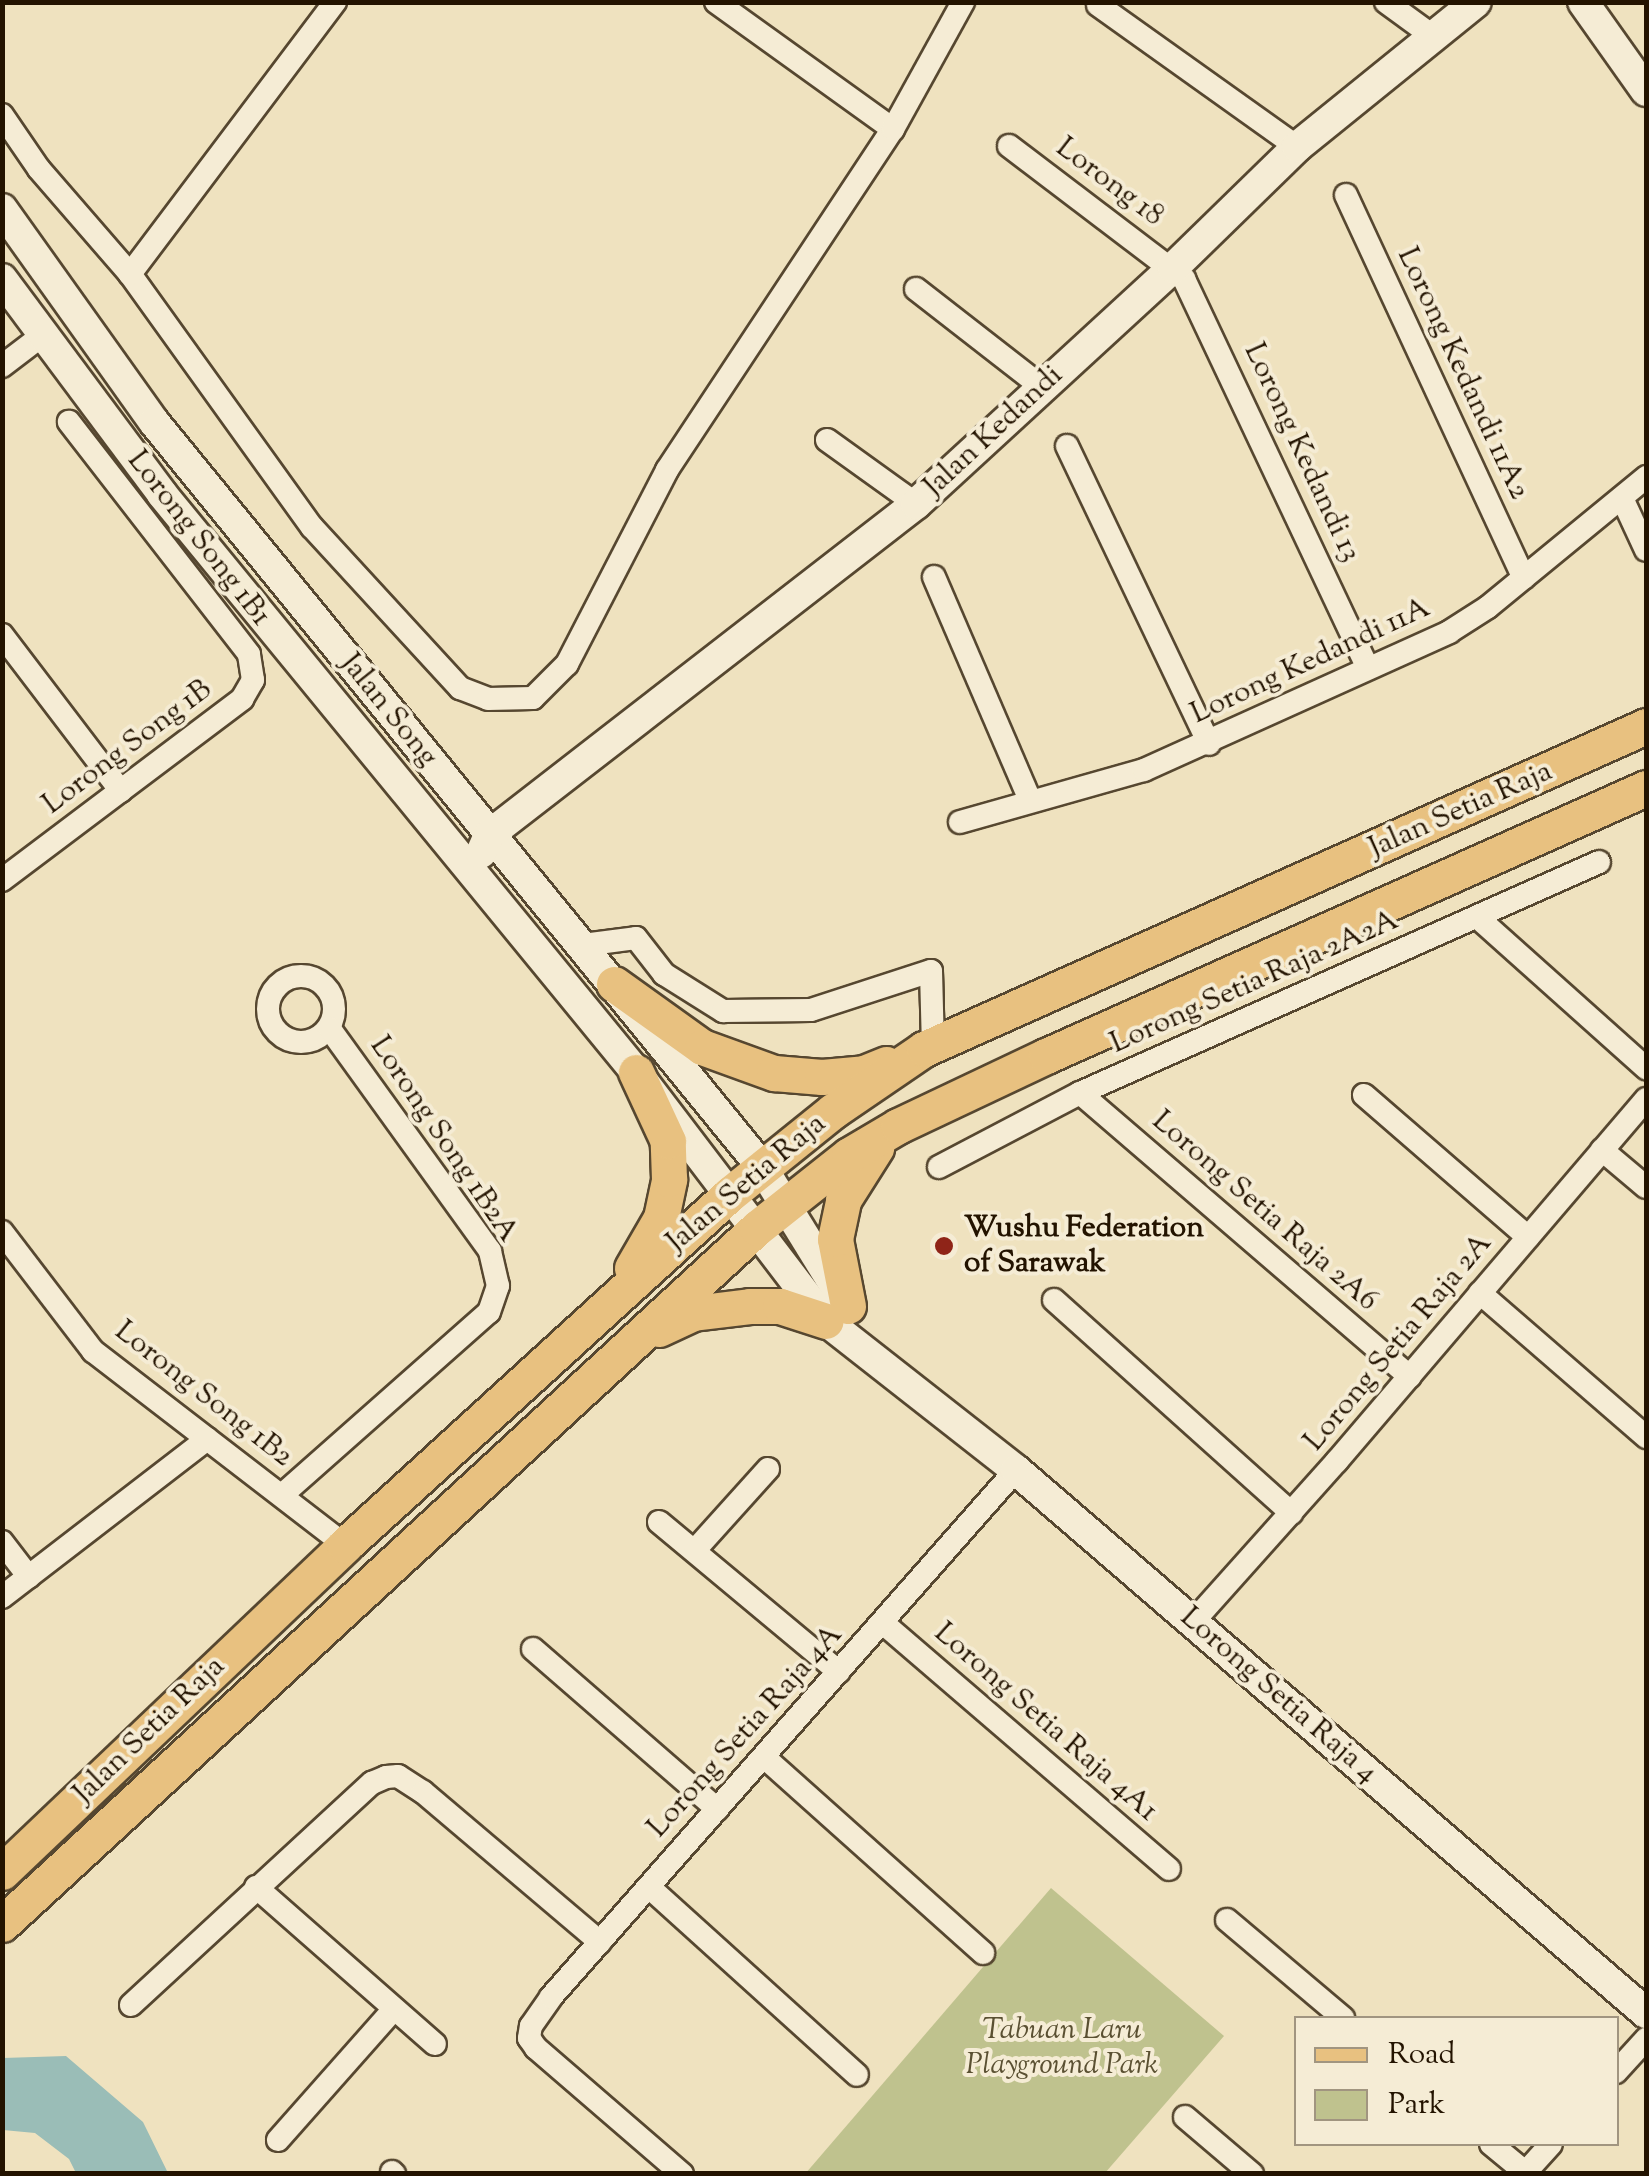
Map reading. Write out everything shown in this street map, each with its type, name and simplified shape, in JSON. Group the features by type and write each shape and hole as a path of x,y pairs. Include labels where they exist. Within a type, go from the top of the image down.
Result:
{"main road":[{"name":"Jalan Kedandi","path":"488,835 916,504 1173,268 1297,147 1476,2"},
{"path":"1583,2 1621,50 1646,91"},
{"name":"Jalan Song","path":"2,209 154,422 488,835 583,945 761,1166 786,1203"},
{"path":"2,238 54,311 54,326 44,334"},
{"name":"Jalan Song","path":"2,279 162,494 560,978 757,1228"},
{"name":"Jalan Setia Raja","path":"2,1872 344,1545 761,1166 928,1047 1646,726"},
{"path":"1549,772 1581,774 1646,746"},
{"name":"Jalan Setia Raja","path":"2,1924 757,1228 849,1155 898,1126 1646,788"},
{"path":"488,835 481,853 525,916 560,978"},
{"path":"614,984 702,1047 774,1073 822,1077 864,1073 928,1047"},
{"path":"602,1310 662,1218 669,1179 668,1141 636,1072"},
{"path":"632,1344 693,1314 720,1308 780,1306 837,1314 835,1239 844,1200 857,1172 898,1126"},
{"name":"Lorong Setia Raja 4","path":"786,1203 837,1314"},
{"name":"Lorong Setia Raja 4","path":"757,1228 906,1384 1016,1470 1646,2013"}],"street":[{"path":"130,274 335,2"},
{"path":"716,2 893,128"},
{"path":"2,114 39,169 130,274 312,526 460,688 488,699 533,698 567,664 667,470 893,128 963,2"},
{"path":"1386,2 1434,37"},
{"path":"1098,5 1297,147"},
{"name":"Lorong 18","path":"1010,146 1173,268"},
{"name":"Lorong Kedandi 11A2","path":"1346,195 1524,578"},
{"name":"Lorong Kedandi 13","path":"1173,268 1192,291 1368,668"},
{"path":"916,289 1042,386"},
{"path":"2,366 44,334"},
{"name":"Lorong Song 1B1","path":"69,422 250,654 253,680 242,700"},
{"path":"827,440 916,504"},
{"path":"1067,446 1209,744"},
{"name":"Lorong Kedandi 11A","path":"960,822 1144,770 1209,744 1449,632 1524,578 1646,477"},
{"path":"1622,498 1646,550"},
{"path":"934,577 1030,800"},
{"path":"2,635 121,790"},
{"name":"Lorong Song 1B","path":"2,880 242,700"},
{"name":"Lorong Setia Raja 2A2A","path":"939,1167 1080,1092 1599,862"},
{"path":"1477,917 1646,1068"},
{"path":"583,945 636,938 664,974 724,1011 811,1010 932,970 928,1047"},
{"name":"Lorong Song 1B2A","path":"282,1494 490,1312 498,1286 490,1251 329,1028"},
{"name":"Lorong Setia Raja 2A6","path":"1080,1092 1410,1377"},
{"path":"1364,1095 1528,1237"},
{"name":"Lorong Setia Raja 2A","path":"1193,1622 1410,1377 1646,1099"},
{"path":"1602,1150 1646,1187"},
{"name":"Lorong Song 1B2","path":"2,1232 93,1350 344,1545"},
{"path":"1480,1294 1646,1438"},
{"path":"1054,1300 1291,1513"},
{"path":"2,1597 207,1439"},
{"path":"695,1550 768,1469"},
{"name":"Lorong Setia Raja 4A","path":"656,2166 530,2038 531,2026 551,1997 1016,1470"},
{"path":"660,1522 839,1672"},
{"path":"2,1542 29,1577"},
{"name":"Lorong Setia Raja 4A1","path":"882,1623 1169,1870"},
{"path":"533,1649 717,1809"},
{"path":"764,1757 983,1952"},
{"path":"131,2005 372,1783 398,1776 424,1792 600,1942"},
{"path":"649,1886 858,2075"},
{"path":"256,1887 435,2044"},
{"path":"1226,1920 1341,2016"},
{"path":"278,2140 394,2008"},
{"path":"1619,2069 1646,2039"},
{"path":"1185,2117 1252,2174"},
{"path":"1493,2146 1525,2173 1550,2146"},
{"path":"656,2166 682,2174"}],"green space":[{"name":"Tabuan Laru Playground Park","path":"1051,1888 1224,2036 1105,2173 805,2174"}],"water":[{"path":"66,2056 143,2122 168,2173 76,2173 69,2159 35,2133 3,2130 3,2058"}],"place":[{"name":"Wushu Federation of Sarawak","path":"944,1246"}]}
